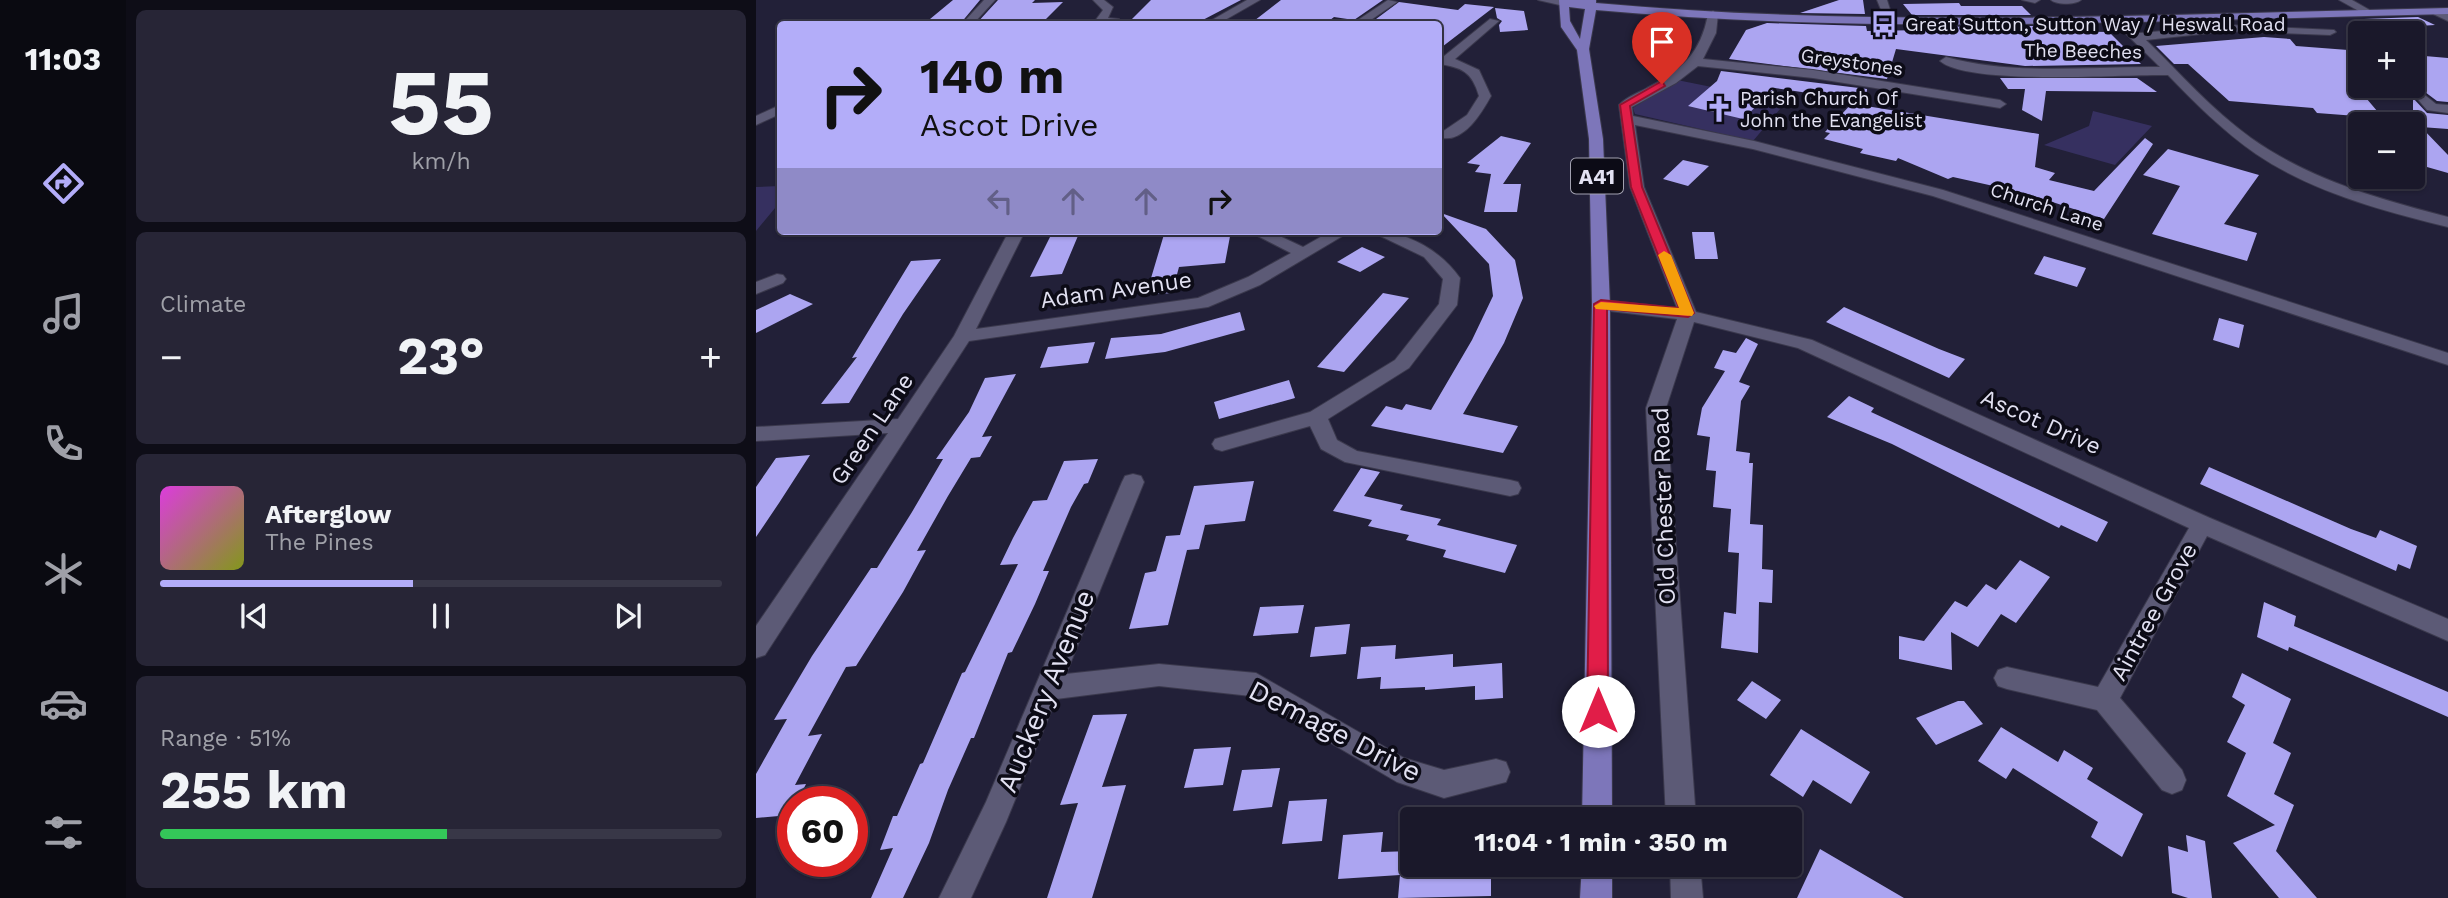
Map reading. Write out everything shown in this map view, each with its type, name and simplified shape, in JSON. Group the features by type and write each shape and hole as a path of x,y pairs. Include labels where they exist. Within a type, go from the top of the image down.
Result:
{"main road":[{"path":"1583,49 1570,35 1562,15 1569,2 1591,1 1649,9"},
{"name":"A41","path":"1591,1 1590,20 1583,49 1597,139 1601,304 1597,807"},
{"path":"1590,20 1616,11 1714,7 1890,20 2118,20 2448,11"},
{"path":"1597,877 1597,898"}],"street":[{"path":"970,21 990,0"},
{"path":"1098,0 1109,9 1100,21 1115,21"},
{"path":"1216,21 1255,0"},
{"path":"1543,0 1569,2"},
{"path":"1882,0 1890,20"},
{"path":"2027,0 2035,0"},
{"path":"2056,0 2076,0"},
{"path":"2344,0 2370,13"},
{"path":"1364,21 1392,2"},
{"path":"1688,313 1637,187 1625,105 1698,62 1712,36 1714,7"},
{"path":"2435,11 2448,18"},
{"path":"2118,20 2235,131 2282,163 2357,195 2448,222"},
{"path":"1442,61 1494,21"},
{"path":"2138,37 2229,28 2330,32"},
{"path":"1442,61 1465,65 1481,76 1485,96 1472,118 1447,135"},
{"name":"The Beeches","path":"1946,61 1964,68 1996,73 2171,71"},
{"name":"Greystones","path":"1698,62 1813,74 2000,104"},
{"path":"2423,98 2432,107 2448,108"},
{"path":"756,121 777,112"},
{"name":"Church Lane","path":"1627,119 1754,145 1938,193 2448,359"},
{"name":"Green Lane","path":"756,648 802,573 963,336 1015,235"},
{"path":"1265,235 1304,253"},
{"name":"Adam Avenue","path":"963,336 1202,303 1254,281 1336,235"},
{"path":"1222,444 1317,417 1402,365 1448,305 1452,278 1430,254 1387,235"},
{"path":"756,289 777,279"},
{"name":"Ascot Drive","path":"1601,304 1688,313 1745,324 1805,344 2202,524 2448,630"},
{"name":"Old Chester Road","path":"1680,807 1656,408 1688,313"},
{"path":"1317,417 1328,444 1352,457 1510,488"},
{"path":"756,434 905,425"},
{"name":"Auckery Avenue","path":"955,898 996,812 1133,482"},
{"name":"Aintree Grove","path":"2105,700 2202,524"},
{"name":"Demage Drive","path":"1048,688 1159,675 1256,685 1397,769 1444,783 1496,772"},
{"name":"Aintree Grove","path":"2007,678 2105,700 2172,780"},
{"path":"1686,877 1687,898"}],"shaded area":[{"path":"1677,80 1786,102 1753,141 1635,114 1633,108"},
{"path":"2093,111 2152,126 2115,165 2044,145 2089,126"},
{"path":"777,186 777,206 756,231 756,187"}],"building":[{"path":"953,0 980,0 962,21 928,21"},
{"path":"998,0 1063,2 1044,21 979,21"},
{"path":"1151,0 1241,0 1201,21 1130,21"},
{"path":"1281,0 1383,0 1354,20 1334,17 1329,21 1254,21"},
{"path":"1839,0 1863,0 1865,14 1800,13"},
{"path":"1399,2 1458,10 1465,4 1494,7 1442,47 1442,21 1373,21"},
{"path":"1959,3 1961,6 2022,6 2031,15 1912,15 1903,4"},
{"path":"1495,8 1524,11 1528,30 1500,32 1499,25 1502,21 1497,18"},
{"path":"2418,17 2435,25 2425,26 2425,21 2364,19"},
{"path":"1767,23 1866,26 1867,31 1924,30 1921,27 2043,26 2048,31 2109,32 2141,64 2025,66 1896,49 1887,79 1729,59 1746,30"},
{"path":"2264,37 2290,39 2296,46 2348,50 2348,98 2366,98 2378,112 2348,112 2348,115 2317,113 2313,108 2229,101 2188,64 2174,64 2156,46"},
{"path":"2425,56 2448,58 2448,102 2437,101 2425,92"},
{"path":"1721,71 1867,89 1866,106 2039,134 2035,167 2055,173 2049,180 2094,191 2145,138 2153,144 2104,219 2025,193 1953,177 1948,179 1898,158 1896,161 1860,153 1863,149 1824,139 1830,133 1825,132 1855,100 1775,88 1743,119 1688,106 1717,81"},
{"path":"2000,78 2137,78 2157,92 2046,91 2042,121 2022,110 2025,89 2008,89"},
{"path":"2413,98 2427,113 2448,115 2448,129 2425,127 2425,112 2413,112"},
{"path":"2425,131 2448,155 2448,173 2425,166"},
{"path":"1501,136 1531,143 1503,184 1521,184 1517,212 1484,212 1491,174 1475,172 1480,165 1467,163"},
{"path":"2168,149 2259,175 2224,224 2257,233 2247,261 2152,234 2180,186 2143,175"},
{"path":"1683,160 1709,166 1688,186 1663,179"},
{"path":"1442,213 1486,229 1515,260 1523,298 1504,343 1463,414 1518,426 1503,453 1371,426 1386,406 1402,410 1406,404 1431,410 1472,340 1493,296 1489,264"},
{"path":"1692,232 1714,232 1718,259 1695,259"},
{"path":"1051,235 1078,235 1062,274 1030,277"},
{"path":"1164,235 1230,235 1225,263 1179,267 1172,293 1146,295"},
{"path":"1362,247 1385,257 1360,272 1337,262"},
{"path":"2044,256 2086,268 2077,287 2034,274"},
{"path":"941,259 903,314 849,403 821,404 857,357 852,358 911,261"},
{"path":"1383,293 1409,298 1344,372 1317,367"},
{"path":"790,294 813,304 756,333 756,310"},
{"path":"1844,307 1965,359 1949,378 1826,322"},
{"path":"1240,312 1245,330 1165,352 1105,359 1111,338 1161,334"},
{"path":"2219,318 2244,325 2239,348 2213,340"},
{"path":"1746,338 1758,344 1739,382 1750,386 1741,401 1736,451 1750,453 1749,463 1753,463 1750,524 1763,525 1762,569 1773,570 1772,603 1759,602 1758,653 1721,648 1724,612 1736,614 1739,553 1728,552 1731,509 1713,507 1716,471 1706,470 1710,437 1697,435 1702,408 1725,371 1714,368 1723,350 1736,353"},
{"path":"1095,342 1088,363 1040,368 1048,347"},
{"path":"1016,374 982,437 992,436 980,457 971,458 917,551 926,550 903,592 856,666 846,667 808,736 822,734 795,785 806,784 805,786 777,786 777,816 756,818 756,774 787,719 774,720 812,656 871,568 877,568 912,512 943,459 936,459 969,412 985,378"},
{"path":"1289,380 1295,398 1219,419 1214,402"},
{"path":"1849,396 1874,408 1871,412 2108,522 2097,542 2061,525 2059,528 1892,444 1827,417"},
{"path":"810,455 756,537 756,487 776,458"},
{"path":"1098,459 1088,483 1084,484 1071,507 1043,571 1049,571 1035,604 1012,652 1008,653 974,738 971,738 948,790 929,843 903,898 871,898 893,848 880,850 893,816 897,816 962,673 965,672 1018,564 1000,565 1013,538 1033,501 1047,500 1064,461"},
{"path":"2209,467 2351,529 2376,538 2380,530 2417,546 2410,569 2398,564 2396,571 2200,484"},
{"path":"1361,468 1380,472 1364,496 1403,505 1400,510 1441,519 1437,525 1517,545 1505,573 1443,557 1446,550 1406,540 1409,535 1368,526 1372,520 1333,511"},
{"path":"1254,481 1245,521 1205,525 1199,549 1187,550 1168,625 1129,629 1145,573 1156,571 1166,536 1180,535 1194,486"},
{"path":"2020,560 2050,577 2016,623 2001,614 1978,647 1951,632 1952,670 1899,659 1899,636 1924,641 1955,601 1967,607 1986,584 1996,590"},
{"path":"2264,602 2296,616 2294,626 2448,692 2448,717 2289,647 2288,651 2257,637"},
{"path":"1304,605 1298,633 1253,636 1260,607"},
{"path":"1350,624 1346,654 1310,657 1315,627"},
{"path":"1396,645 1395,659 1453,654 1453,667 1502,663 1503,698 1475,700 1475,686 1425,690 1425,687 1380,689 1381,677 1357,679 1361,647"},
{"path":"2242,673 2291,699 2273,743 2291,753 2274,794 2294,805 2276,851 2317,898 2279,898 2233,843 2275,825 2227,796 2246,753 2227,742 2245,705 2232,697"},
{"path":"1752,681 1781,700 1766,719 1737,700"},
{"path":"1964,701 1983,724 1936,745 1916,718"},
{"path":"1127,714 1102,787 1126,785 1092,898 1047,898 1078,803 1060,805 1093,715"},
{"path":"2001,727 2058,762 2064,750 2093,768 2087,779 2143,814 2122,857 2091,837 2098,822 2013,768 2006,779 1978,761"},
{"path":"1801,729 1870,772 1851,804 1813,780 1803,797 1770,775"},
{"path":"1231,747 1223,785 1184,788 1194,749"},
{"path":"1280,768 1272,807 1233,811 1242,770"},
{"path":"1327,799 1322,841 1282,844 1289,801"},
{"path":"1383,832 1381,852 1400,851 1400,875 1338,879 1343,835"},
{"path":"2186,835 2205,841 2212,898 2188,898 2172,893 2168,846 2188,852"},
{"path":"1820,849 1904,898 1797,898"},
{"path":"1400,875 1491,877 1491,896 1398,898"}],"slow traffic":[{"path":"1601,306 1688,313 1664,255"}],"place":[{"name":"Great Sutton, Sutton Way / Heswall Road","path":"1884,24"},
{"name":"Parish Church Of John the Evangelist","path":"1719,109"}],"route":[{"path":"1598,711 1601,304 1688,313 1637,187 1625,105 1662,84"}]}
